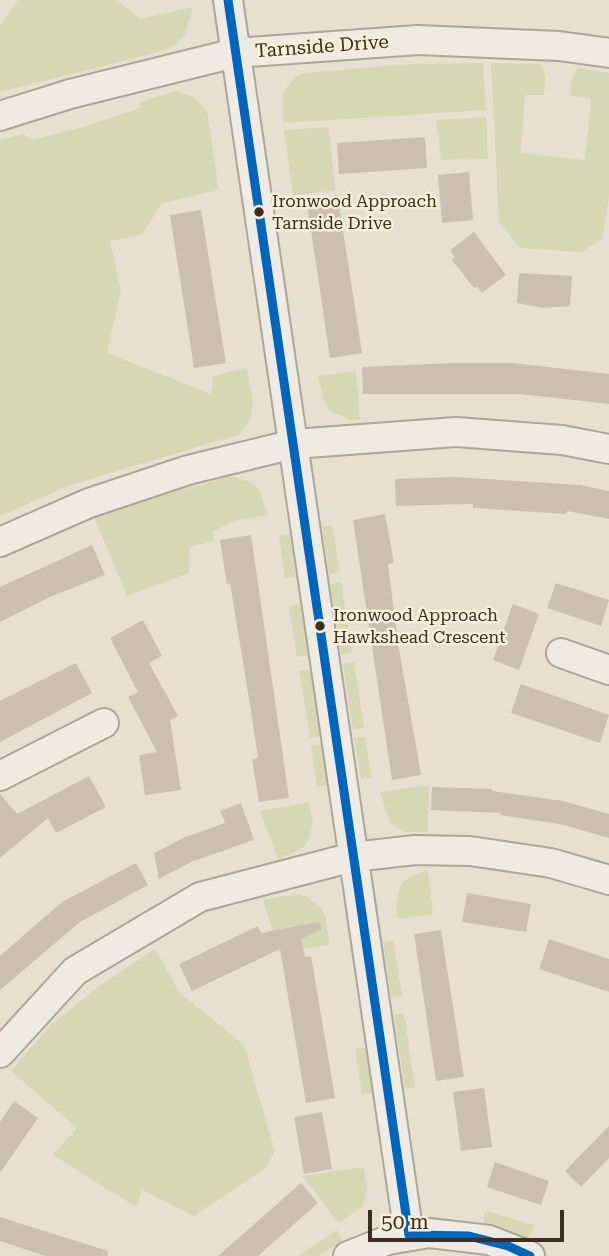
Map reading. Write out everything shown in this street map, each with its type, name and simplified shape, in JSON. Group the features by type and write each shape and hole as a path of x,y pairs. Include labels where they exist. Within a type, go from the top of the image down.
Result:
{"street":[{"path":"228,0 409,1235"},
{"name":"Tarnside Drive","path":"0,116 70,94 235,53 418,40 559,46 609,53"},
{"path":"0,542 89,503 188,470 294,444 456,432 562,440 609,449"},
{"path":"561,653 609,670"},
{"path":"0,776 104,723"},
{"path":"0,1053 75,971 200,897 353,857 415,850 470,850 551,863 609,880"},
{"path":"348,1256 409,1235 469,1236 508,1246 530,1256"}],"green space":[{"path":"18,0 117,0 140,19 193,7 186,33 177,43 165,50 0,92 0,26"},
{"path":"483,63 486,110 283,123 283,93 295,77 304,73 411,64"},
{"path":"491,63 541,64 546,76 544,95 525,95 521,153 585,160 591,99 570,95 571,80 578,68 609,73 609,197 602,239 581,252 520,248 499,222"},
{"path":"175,91 194,97 207,111 219,190 162,203 142,235 110,241 121,291 107,353 211,394 213,376 247,368 253,403 250,421 238,435 73,484 0,516 0,140 23,134 32,140 82,127 141,108 140,102"},
{"path":"486,117 488,159 441,160 436,120"},
{"path":"329,127 335,190 293,196 284,130"},
{"path":"356,371 360,420 350,420 330,411 324,402 318,376"},
{"path":"231,476 251,482 259,489 268,515 234,521 212,532 214,541 190,547 189,573 127,596 94,517 126,505"},
{"path":"332,525 340,572 329,574 322,527"},
{"path":"290,534 296,577 285,578 279,536"},
{"path":"341,582 352,652 341,654 330,584"},
{"path":"300,604 308,655 297,657 289,606"},
{"path":"354,662 364,728 353,730 343,664"},
{"path":"310,670 321,736 310,738 299,671"},
{"path":"365,737 372,778 361,779 354,738"},
{"path":"322,744 328,785 317,787 311,746"},
{"path":"429,785 428,832 404,832 390,823 380,792"},
{"path":"309,802 313,823 308,842 301,849 278,859 260,811"},
{"path":"428,870 433,914 398,919 396,904 401,885 409,877"},
{"path":"297,894 306,896 321,908 330,945 279,952 263,900"},
{"path":"393,940 402,996 391,998 383,942"},
{"path":"155,949 180,993 244,1045 275,1151 265,1169 194,1216 142,1190 136,1207 53,1155 77,1128 11,1071 50,1026 98,987"},
{"path":"404,1013 415,1087 405,1089 394,1015"},
{"path":"367,1047 374,1093 362,1094 355,1049"},
{"path":"364,1167 367,1190 363,1206 339,1223 302,1176"},
{"path":"485,1211 534,1225 529,1238 483,1223"},
{"path":"337,1230 343,1241 318,1256 298,1256"}],"building":[{"path":"425,137 427,168 339,174 337,143"},
{"path":"469,172 473,220 442,223 438,175"},
{"path":"338,198 362,353 330,358 307,203"},
{"path":"201,210 226,363 194,368 170,215"},
{"path":"474,232 506,275 482,293 477,286 474,288 452,260 455,257 450,250"},
{"path":"519,273 572,276 570,306 544,308 517,303"},
{"path":"513,363 609,374 609,404 520,394 363,394 362,367"},
{"path":"455,477 581,485 609,491 609,519 567,511 567,514 473,508 473,504 396,506 395,479"},
{"path":"385,514 394,563 388,564 398,643 421,775 392,780 353,520"},
{"path":"251,535 289,798 259,802 252,759 258,758 230,583 227,584 220,540"},
{"path":"92,545 105,575 50,597 0,622 0,587"},
{"path":"556,583 609,600 601,626 547,608"},
{"path":"513,604 539,614 519,670 493,660"},
{"path":"143,620 162,656 149,663 178,716 170,720 181,790 145,795 139,755 157,752 128,697 138,692 110,638"},
{"path":"76,663 92,693 0,742 0,701"},
{"path":"521,684 609,715 600,743 511,713"},
{"path":"89,776 106,807 56,833 48,818 0,858 0,794 17,814"},
{"path":"432,787 492,789 563,801 609,814 609,838 560,824 500,815 501,813 431,810"},
{"path":"241,803 254,840 191,862 159,879 154,853 183,838 225,823 220,811"},
{"path":"136,863 148,885 80,922 0,990 0,956 62,902"},
{"path":"467,893 531,904 526,932 462,922"},
{"path":"319,922 322,929 301,939 305,957 311,956 335,1098 306,1103 280,949 192,991 179,964 258,926 261,933"},
{"path":"441,930 464,1077 436,1081 414,934"},
{"path":"549,939 609,959 609,992 539,969"},
{"path":"484,1088 492,1147 461,1151 453,1092"},
{"path":"14,1101 38,1118 0,1173 0,1122"},
{"path":"322,1112 332,1169 304,1174 294,1117"},
{"path":"609,1126 609,1158 581,1187 565,1171"},
{"path":"495,1162 549,1181 541,1205 487,1187"},
{"path":"301,1183 318,1203 258,1256 218,1256"},
{"path":"0,1217 108,1251 107,1256 45,1256 0,1241"}],"transit line":[{"path":"228,0 409,1235"},
{"path":"409,1235 469,1236 508,1246 530,1256"}],"place":[{"name":"Ironwood Approach Tarnside Drive","path":"259,212"},
{"name":"Ironwood Approach Hawkshead Crescent","path":"320,626"}]}
